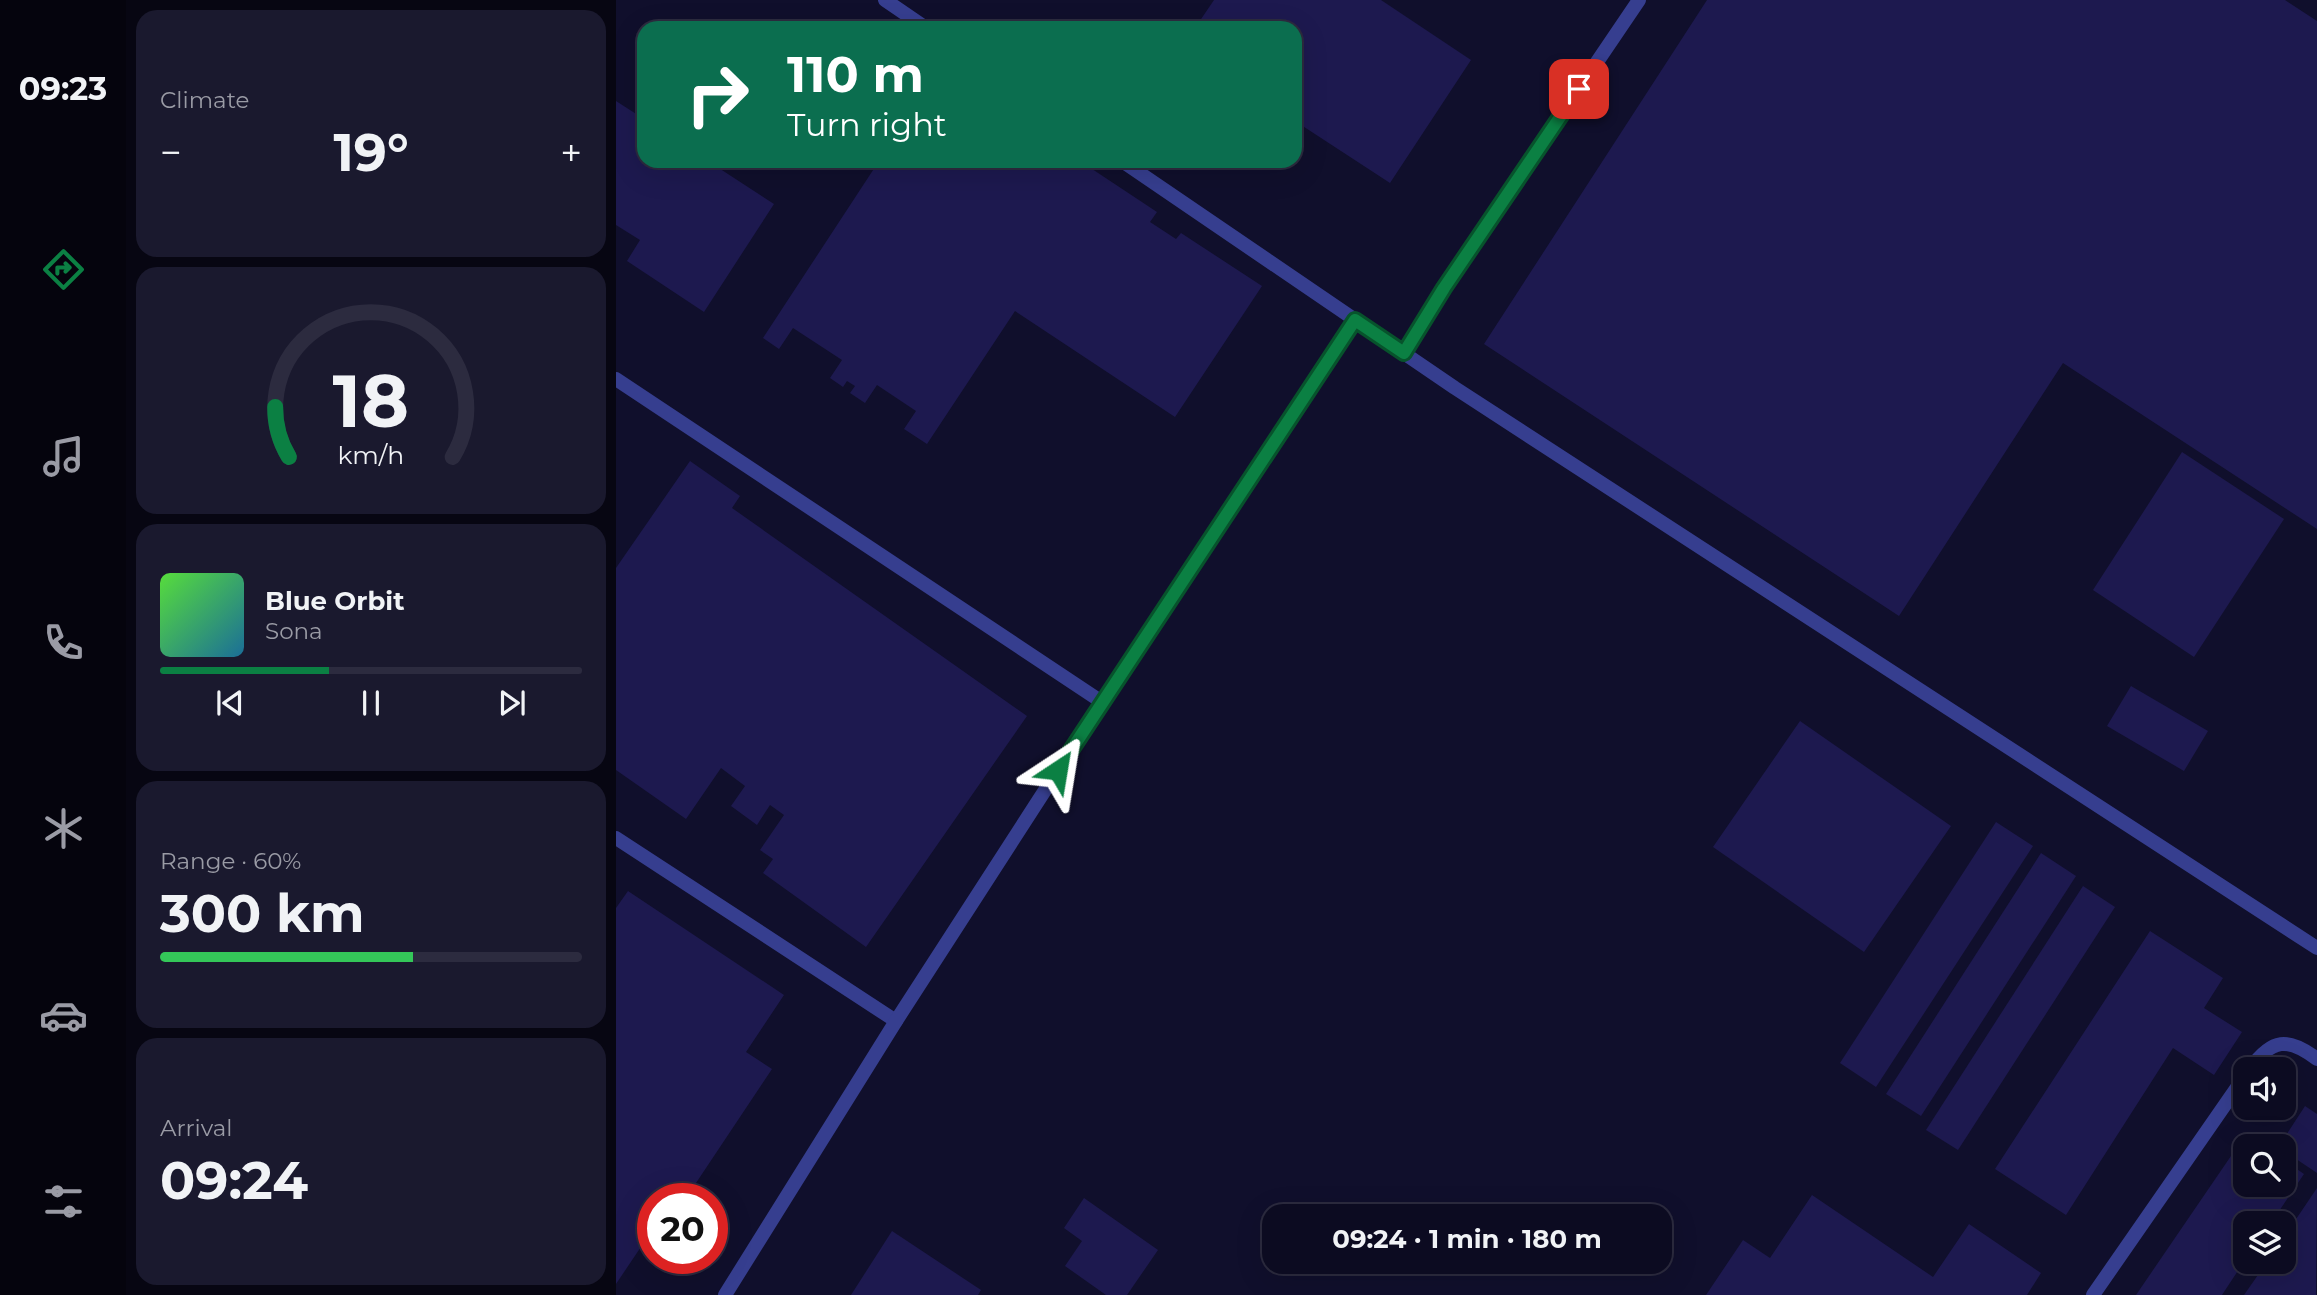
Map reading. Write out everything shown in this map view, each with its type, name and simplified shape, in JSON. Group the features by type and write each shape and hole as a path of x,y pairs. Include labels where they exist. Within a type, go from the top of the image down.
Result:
{"lane":[{"path":"885,0 916,21"},
{"path":"1404,353 1444,288 1639,0"},
{"path":"1132,168 1455,388 2317,948"},
{"path":"724,1295 896,1021 1102,702 1355,320"},
{"path":"616,379 1102,702"},
{"path":"616,838 896,1021"},
{"path":"2259,1057 2272,1047 2286,1042 2302,1047 2317,1059"},
{"path":"2093,1295 2233,1093"}],"building":[{"path":"1214,0 1381,0 1471,60 1390,183 1302,126 1302,21 1200,21"},
{"path":"1707,0 2285,0 2317,21 2317,529 2063,363 1899,616 1484,344"},
{"path":"616,101 637,114 637,168 719,168 774,204 704,312 627,261 640,240 616,225"},
{"path":"874,168 1091,168 1157,212 1150,222 1176,239 1181,233 1262,286 1175,417 1015,311 927,444 904,429 916,411 877,385 865,403 850,393 855,386 847,381 843,387 830,378 842,360 793,328 779,349 763,338"},
{"path":"2182,452 2284,519 2194,657 2093,590"},
{"path":"690,461 740,496 732,508 1027,716 866,947 763,873 773,859 760,850 784,815 770,805 757,825 731,806 745,786 721,768 686,819 616,770 616,568"},
{"path":"2131,686 2208,731 2184,771 2107,726"},
{"path":"1800,721 1951,826 1864,952 1713,847"},
{"path":"1996,822 2033,846 1876,1087 1840,1063"},
{"path":"2041,853 2076,876 1921,1116 1886,1094"},
{"path":"2083,886 2115,907 1958,1150 1926,1130"},
{"path":"628,891 784,995 746,1052 772,1069 696,1183 637,1183 637,1253 616,1284 616,908"},
{"path":"2150,931 2223,978 2204,1008 2242,1032 2214,1075 2173,1048 2066,1215 1995,1169"},
{"path":"2305,1106 2317,1114 2317,1173 2296,1159 2296,1134 2287,1134"},
{"path":"2233,1153 2233,1197 2289,1197 2279,1211 2233,1211 2233,1274 2236,1274 2222,1295 2136,1295"},
{"path":"2296,1168 2304,1174 2296,1186"},
{"path":"2317,1188 2316,1295 2244,1295 2259,1274 2296,1274 2296,1219"},
{"path":"1812,1195 1933,1277 1969,1224 2041,1273 2027,1295 1706,1295 1743,1240 1770,1258"},
{"path":"1084,1198 1158,1250 1127,1295 1106,1295 1065,1266 1082,1241 1064,1228"},
{"path":"892,1231 981,1290 978,1295 851,1295"}],"route":[{"path":"1058,770 1355,320 1404,353 1444,288 1579,89"}]}
